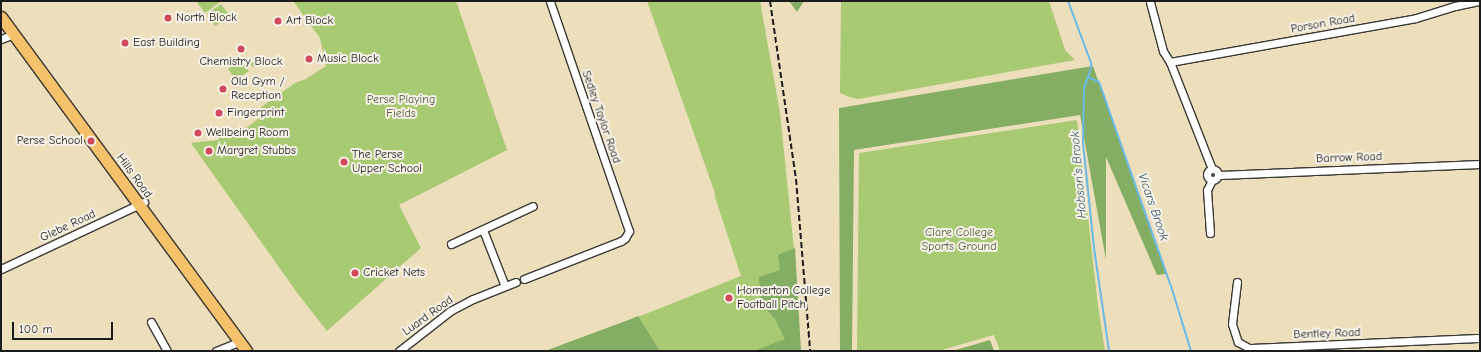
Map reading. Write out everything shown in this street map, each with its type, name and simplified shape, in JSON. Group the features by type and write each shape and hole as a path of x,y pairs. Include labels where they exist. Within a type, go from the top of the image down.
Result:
{"main road":[{"name":"Hills Road","path":"1,17 141,203 243,344"}],"street":[{"name":"Sedley Taylor Road","path":"524,279 625,238 629,234 629,228 550,1"},
{"path":"1150,1 1164,51 1170,62 1212,169 1220,175 1215,180 1212,180 1207,190 1210,233"},
{"name":"Porson Road","path":"1170,62 1416,18 1465,2 1478,1"},
{"path":"1,39 14,34"},
{"name":"Barrow Road","path":"1220,175 1480,164"},
{"path":"1212,169 1208,176 1212,180"},
{"name":"Glebe Road","path":"1,269 141,203"},
{"path":"451,244 533,206"},
{"path":"483,230 505,286"},
{"name":"Luard Road","path":"399,351 450,311 516,282"},
{"name":"Bentley Road","path":"1237,282 1232,324 1238,342 1248,350 1333,348 1480,338"},
{"path":"152,322 167,351"},
{"path":"216,351 243,344"}],"green space":[{"path":"196,1 219,1 220,2 205,13"},
{"name":"Perse Playing Fields","path":"293,1 456,1 507,150 399,205 421,248 327,331 298,294 191,143 218,140 221,132 241,132 262,116 257,110 295,83 306,79 326,66 320,38"},
{"path":"647,1 760,1 780,113 795,259 799,351 660,351 638,317 741,276 714,194 716,196"},
{"path":"789,1 804,1 797,12"},
{"path":"841,1 1049,1 1065,50 1075,60 858,99 849,97 840,93"},
{"path":"221,4 230,16 215,26 207,14"},
{"path":"261,56 264,59 253,67 250,64"},
{"path":"240,60 249,71 236,80 228,69"},
{"path":"1093,66 1166,274 1157,275 1106,157 1106,260 1080,115 854,150 852,351 840,351 839,108"},
{"name":"Clare College Sports Ground","path":"1077,120 1098,306 1105,351 1000,351 994,335 938,351 857,351 859,153"},
{"path":"795,248 801,351 754,351 785,339 775,319 761,303 759,277 780,270 778,255"},
{"path":"638,316 660,351 545,351 631,319"},
{"path":"990,340 994,351 952,351"}],"waterway":[{"name":"Hobson's Brook","path":"1068,1 1091,63 1091,68 1084,88 1083,143 1094,248 1109,351"},
{"name":"Vicars Brook","path":"1088,77 1099,82 1171,286 1191,351"}],"railway":[{"path":"770,1 796,179 810,351"}],"place":[{"name":"North Block","path":"168,18"},
{"name":"Art Block","path":"278,21"},
{"name":"East Building","path":"125,43"},
{"name":"Chemistry Block","path":"241,49"},
{"name":"Music Block","path":"309,59"},
{"name":"Old Gym / Reception","path":"223,89"},
{"name":"Fingerprint","path":"219,113"},
{"name":"Wellbeing Room","path":"198,133"},
{"name":"Perse School","path":"91,141"},
{"name":"Margret Stubbs","path":"209,151"},
{"name":"The Perse Upper School","path":"344,162"},
{"name":"Cricket Nets","path":"355,273"},
{"name":"Homerton College Football Pitch","path":"729,298"}]}
